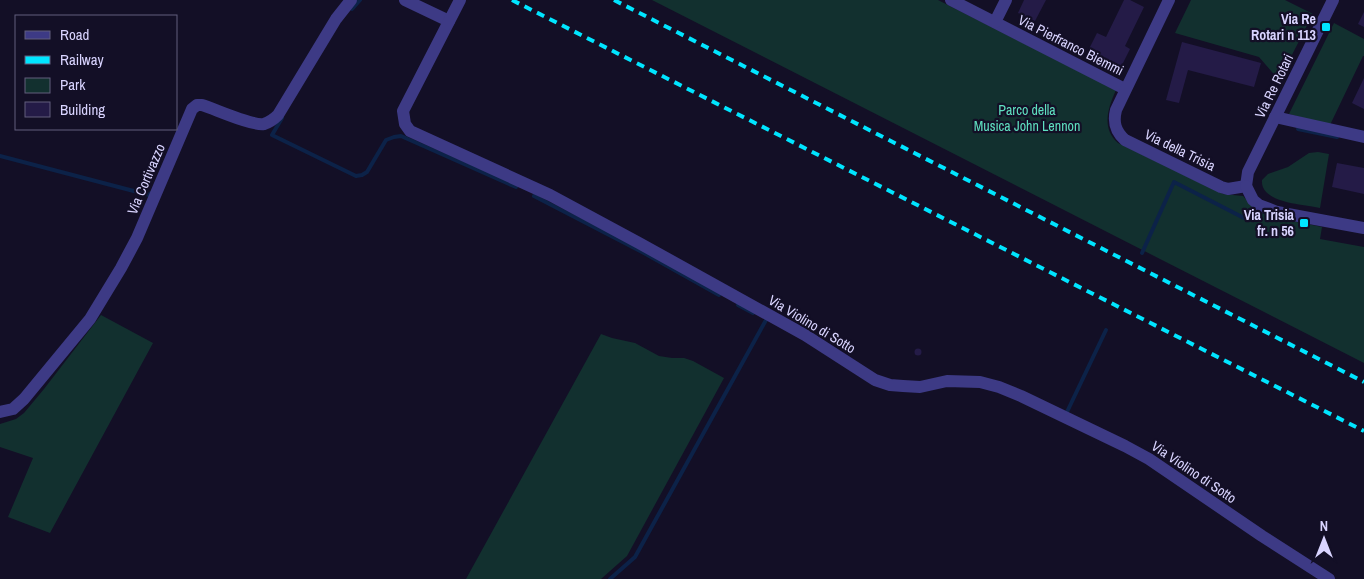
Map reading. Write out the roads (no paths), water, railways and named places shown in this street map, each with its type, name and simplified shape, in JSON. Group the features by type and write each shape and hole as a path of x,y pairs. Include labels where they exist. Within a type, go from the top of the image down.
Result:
{"street":[{"name":"Via Cortivazzo","path":"0,412 13,409 24,399 95,310 137,238 192,110 197,105 202,105 253,123 263,124 273,120 278,115 336,19 351,0"},
{"path":"405,0 449,21"},
{"name":"Via Violino di Sotto","path":"460,0 403,111 404,124 410,131 550,195 639,242 805,335 875,380 890,385 920,387 947,381 980,382 999,387 1125,446 1149,458 1262,536 1329,579"},
{"name":"Via Pierfranco Biemmi","path":"951,0 1125,89"},
{"path":"995,22 1006,0"},
{"name":"Via della Trisia","path":"1169,0 1125,89 1114,119 1119,134 1125,140 1221,187 1228,189 1246,186"},
{"name":"Via Re Rotari","path":"1246,186 1248,172 1333,0"},
{"path":"1275,117 1364,137"},
{"path":"1246,186 1253,200 1259,205 1277,212 1364,228"}],"waterway":[{"path":"352,9 360,0"},
{"path":"282,118 272,135 356,176 367,172 386,140 401,136 516,187"},
{"path":"1298,129 1337,137"},
{"path":"0,156 149,195 151,193"},
{"path":"1142,253 1174,182 1244,218"},
{"path":"534,196 644,253 719,295"},
{"path":"738,305 753,313"},
{"path":"610,579 635,557 766,320"},
{"path":"1066,414 1106,330"}],"railway":[{"path":"512,0 1364,431"},
{"path":"614,0 1364,382"}],"place":[{"name":"Via Re Rotari n 113","path":"1326,27"},
{"name":"Via Trisia fr. n 56","path":"1304,223"}],"park label":[{"name":"Parco della Musica John Lennon","path":"1027,118"}]}
